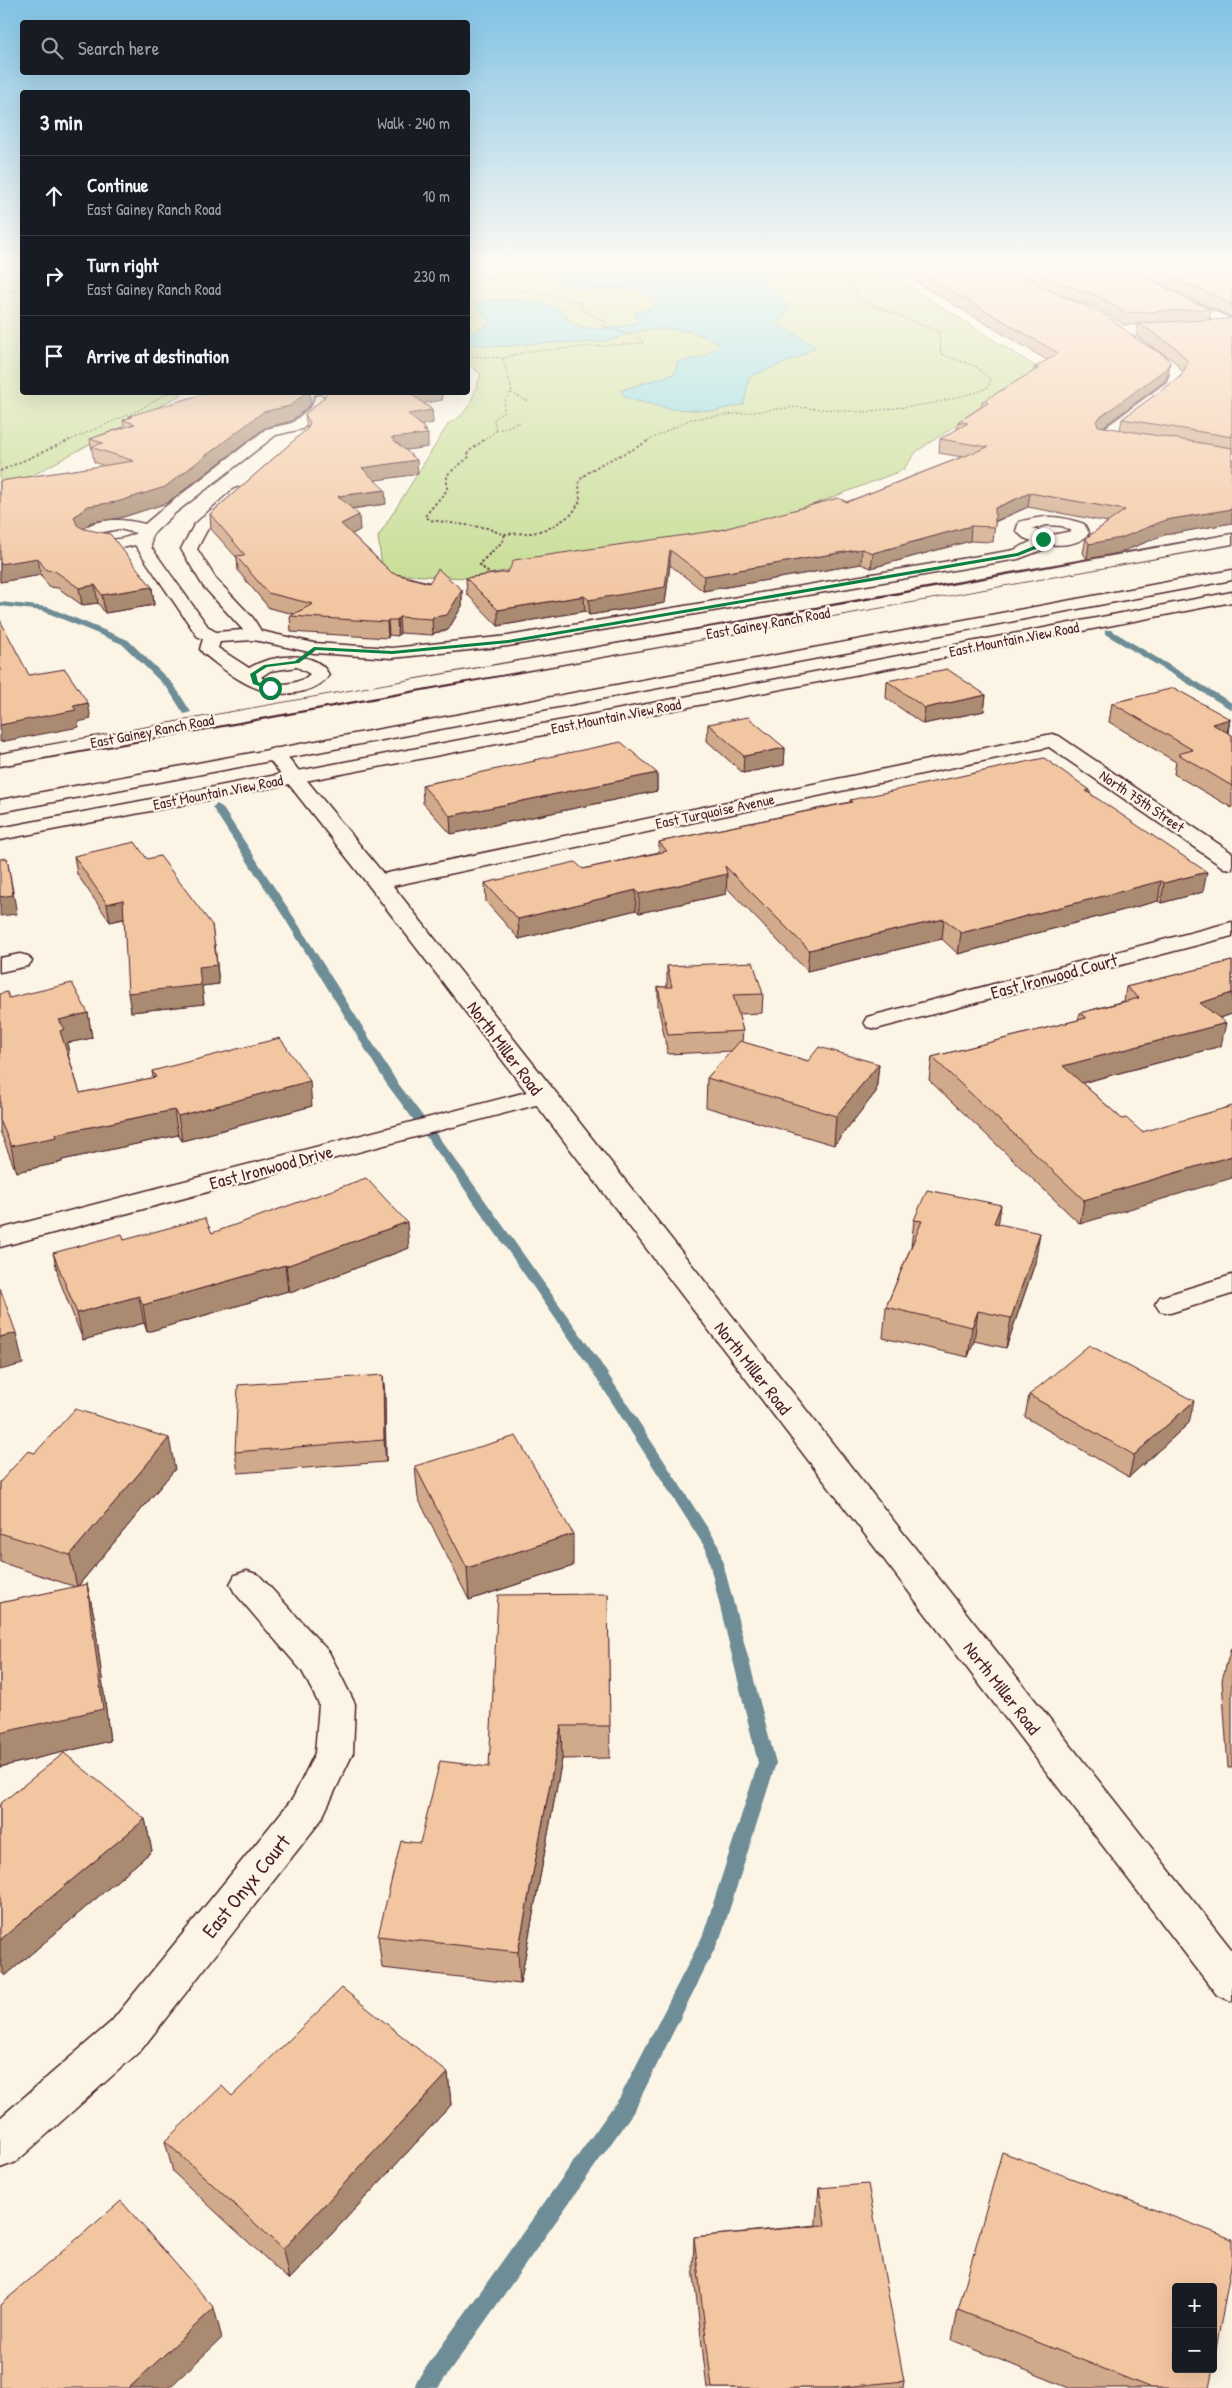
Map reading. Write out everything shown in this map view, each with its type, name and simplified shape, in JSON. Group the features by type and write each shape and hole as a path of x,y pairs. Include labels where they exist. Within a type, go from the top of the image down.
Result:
{"street":[{"path":"1140,442 1103,436 1173,384 1176,376"},
{"path":"305,397 320,399 335,397"},
{"path":"252,678 258,670 266,666 297,662 314,667 320,675 311,683 292,688 270,688 255,682 252,678 220,658 209,648 213,637 203,632 143,547 149,530 212,477 271,432 297,426 319,407 320,399"},
{"path":"296,444 304,437 297,426"},
{"path":"212,477 251,482 200,528 189,549 211,584 247,622 254,635"},
{"path":"149,530 177,527 200,528"},
{"name":"East Gainey Ranch Road","path":"213,637 254,635 314,648 392,653 508,641 1009,556 1036,547 1043,539"},
{"name":"East Gainey Ranch Road","path":"0,760 304,704 963,589 1232,539"},
{"name":"East Mountain View Road","path":"0,806 1232,575"},
{"path":"174,590 211,584"},
{"name":"East Mountain View Road","path":"0,834 1232,597"},
{"path":"297,662 314,648"},
{"path":"292,688 304,704"},
{"name":"North 75th Street","path":"1052,740 1232,863"},
{"name":"East Turquoise Avenue","path":"378,882 1052,740"},
{"name":"North Miller Road","path":"274,754 378,882 542,1096 1232,1982"},
{"name":"East Ironwood Court","path":"876,1022 1232,929"},
{"name":"East Ironwood Drive","path":"0,1238 542,1096"},
{"path":"1170,1304 1232,1284"},
{"name":"East Onyx Court","path":"0,2148 126,2036 307,1809 334,1753 337,1704 316,1662 247,1584"}],"path":[{"path":"496,431 494,419 504,411 505,400 512,391 508,376"},
{"path":"520,422 496,431 468,452 469,457 447,475 447,490 425,516 438,522 487,528 505,534 533,533 552,527 572,514 580,500 579,480 586,473 609,459 639,447 656,435 681,422 796,407 862,412 930,404 978,392 988,387 991,380 989,376"},
{"path":"510,393 528,401"},
{"path":"0,471 141,409 164,395"},
{"path":"496,582 479,564 503,541 505,534"}],"green space":[{"path":"0,376 20,376 20,395 180,395 0,493"},
{"path":"480,376 1031,376 917,451 903,470 815,504 734,528 467,578 383,574 378,537 449,423 467,409"}],"water":[{"path":"666,376 750,376 744,404 715,411 669,409 626,398 621,390"}],"building":[{"path":"1025,376 1156,376 1099,418 1096,421 1098,426 1232,448 1232,509 1166,520 1121,538 1089,544 1086,538 1125,510 1030,493 995,508 995,527 971,526 873,553 862,549 704,576 670,550 665,587 589,600 584,596 498,610 466,578 508,572 514,560 720,530 838,498 847,502 988,447 940,439 968,423 958,422 988,403 982,402"},
{"path":"1180,376 1232,376 1232,437 1122,419"},
{"path":"200,395 303,395 290,406 263,412 165,487 117,502 88,506 74,517 77,525 84,529 110,534 152,587 102,595 95,585 79,588 55,571 46,570 38,558 0,564 0,481 134,461 91,447 103,443 90,439 135,424 123,420 132,417 129,416"},
{"path":"325,395 413,395 432,410 408,414 428,434 391,438 417,460 362,468 385,490 338,496 359,515 341,524 392,573 429,583 438,569 462,590 447,615 433,617 432,619 399,617 397,620 388,620 387,622 290,616 313,604 268,593 236,556 245,555 210,514 308,428 310,423 305,414"},
{"path":"0,620 29,675 65,669 88,703 73,706 76,710 0,725"},
{"path":"947,669 986,695 925,708 887,681"},
{"path":"1174,688 1230,719 1212,724 1232,735 1232,786 1178,754 1193,750 1112,703"},
{"path":"748,717 785,748 744,756 708,724"},
{"path":"621,742 657,773 450,816 422,785 534,760"},
{"path":"1044,758 1090,790 1086,791 1207,872 1164,883 1161,881 961,933 944,919 809,950 725,866 727,874 639,894 636,890 518,919 485,883 575,862 583,869 667,851 659,842 852,802 850,800"},
{"path":"135,842 147,859 160,856 212,925 217,965 199,967 201,985 128,993 123,900 107,904 74,856"},
{"path":"7,858 13,895 0,897 0,859"},
{"path":"1232,961 1232,993 1200,1003 1226,1023 1063,1066 1122,1119 1126,1118 1142,1132 1232,1106 1232,1156 1084,1200 932,1057 1086,1018 1080,1013 1139,998 1126,987"},
{"path":"753,962 763,994 733,995 743,1031 668,1035 658,987 672,987 667,966"},
{"path":"72,983 88,1013 59,1020 65,1029 60,1031 80,1093 156,1077 152,1071 280,1038 310,1081 178,1116 174,1110 56,1134 57,1137 11,1146 0,1120 0,994 7,992 9,998"},
{"path":"740,1041 808,1061 819,1047 879,1064 836,1116 707,1078"},
{"path":"366,1178 407,1222 286,1266 143,1305 139,1296 77,1313 53,1253 122,1234 124,1240 205,1218 212,1233"},
{"path":"927,1190 1001,1205 994,1223 1040,1233 1011,1318 978,1311 972,1327 886,1307 922,1221 914,1220"},
{"path":"0,1288 16,1333 0,1337"},
{"path":"1089,1345 1194,1401 1134,1455 1029,1395"},
{"path":"383,1375 384,1440 235,1452 238,1385"},
{"path":"75,1409 169,1438 70,1555 0,1533 0,1482 28,1451 35,1453"},
{"path":"516,1436 573,1534 467,1568 415,1466"},
{"path":"87,1584 103,1709 0,1733 0,1603"},
{"path":"608,1594 610,1726 561,1726 518,1952 378,1936 401,1841 420,1843 440,1761 489,1767 498,1595"},
{"path":"64,1753 145,1819 0,1940 0,1804"},
{"path":"342,1988 448,2073 283,2249 165,2141 222,2086 232,2096"},
{"path":"1002,2152 1232,2239 1232,2261 1217,2344 1217,2283 1172,2283 1172,2373 1212,2373 1209,2388 1151,2388 958,2310"},
{"path":"868,2184 904,2381 834,2388 712,2388 694,2237 825,2225 819,2188"},
{"path":"121,2201 214,2308 129,2388 0,2388 0,2305"}],"waterway":[{"path":"0,604 45,609 125,642 171,687 187,712"},
{"path":"1108,632 1232,707"},
{"path":"217,807 290,919 392,1083 460,1174 593,1362 713,1548 767,1763 712,1936 627,2104 425,2388"}],"route":[{"path":"270,688 255,682 252,678 253,674 275,663 297,662 314,648 392,653 508,641 982,561 1018,554 1036,547 1043,539"}]}
